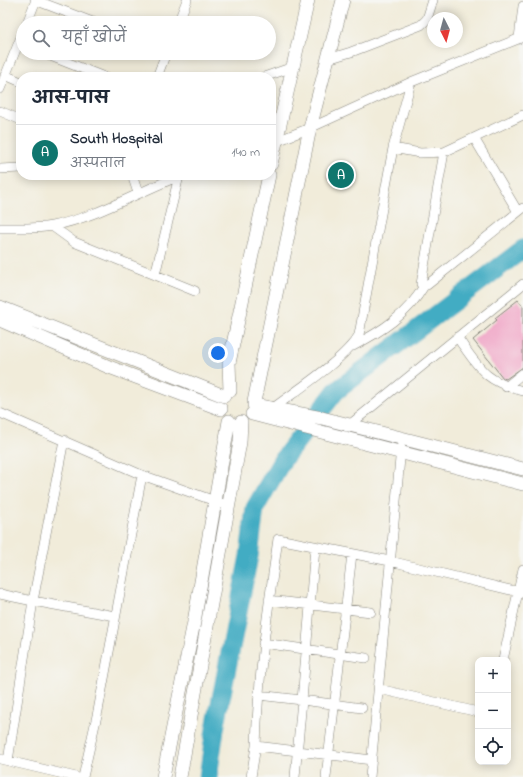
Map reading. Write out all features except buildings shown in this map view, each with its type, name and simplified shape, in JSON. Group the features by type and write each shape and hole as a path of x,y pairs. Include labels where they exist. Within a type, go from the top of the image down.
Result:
{"street":[{"path":"30,16 36,0 77,16"},
{"path":"181,16 187,0"},
{"path":"276,131 293,67 308,0"},
{"path":"163,777 216,502 235,422 253,407 310,128 343,0"},
{"path":"328,60 421,24 427,19 433,0"},
{"path":"276,141 310,128 411,82 521,37 523,6"},
{"path":"0,89 4,71 16,52"},
{"path":"61,60 91,72"},
{"path":"159,72 163,60"},
{"path":"276,73 293,67"},
{"path":"4,71 16,79"},
{"path":"278,413 352,346 359,335 393,148 411,82"},
{"path":"0,111 16,118"},
{"path":"393,148 420,153 444,152 523,115"},
{"path":"352,346 376,334 403,313 410,306 424,286 520,210 474,138"},
{"path":"424,286 420,281 444,152"},
{"path":"0,169 16,168"},
{"path":"134,180 138,193"},
{"path":"0,228 52,226 73,221 169,180"},
{"path":"155,275 180,180"},
{"path":"227,393 229,362 268,180"},
{"path":"52,226 74,242 195,291"},
{"path":"335,436 523,284"},
{"path":"0,307 227,393"},
{"path":"0,320 109,367 221,410"},
{"path":"457,338 484,373 492,380 506,387 523,391"},
{"path":"506,387 523,373"},
{"path":"180,777 240,442 235,422 224,416 221,410 220,402 227,393 237,389 244,391 250,396 253,407"},
{"path":"253,407 278,413 322,418 523,469"},
{"path":"0,413 142,475 229,506"},
{"path":"278,413 319,432 523,484"},
{"path":"370,777 402,439"},
{"path":"64,440 4,760 76,777"},
{"path":"83,777 98,711 142,475"},
{"path":"251,777 256,746 258,695 263,643 278,540 390,562 520,593"},
{"path":"295,777 315,548"},
{"path":"326,777 352,554"},
{"path":"503,657 520,593 523,569"},
{"path":"0,594 115,616"},
{"path":"269,600 371,612"},
{"path":"263,643 341,656 366,658"},
{"path":"379,689 475,711"},
{"path":"258,695 362,708"},
{"path":"256,746 372,760"}],"waterway":[{"path":"208,777 215,729 249,556 255,508 283,459 336,391 523,249"}],"place":[{"name":"South Hospital","path":"341,175"}]}
